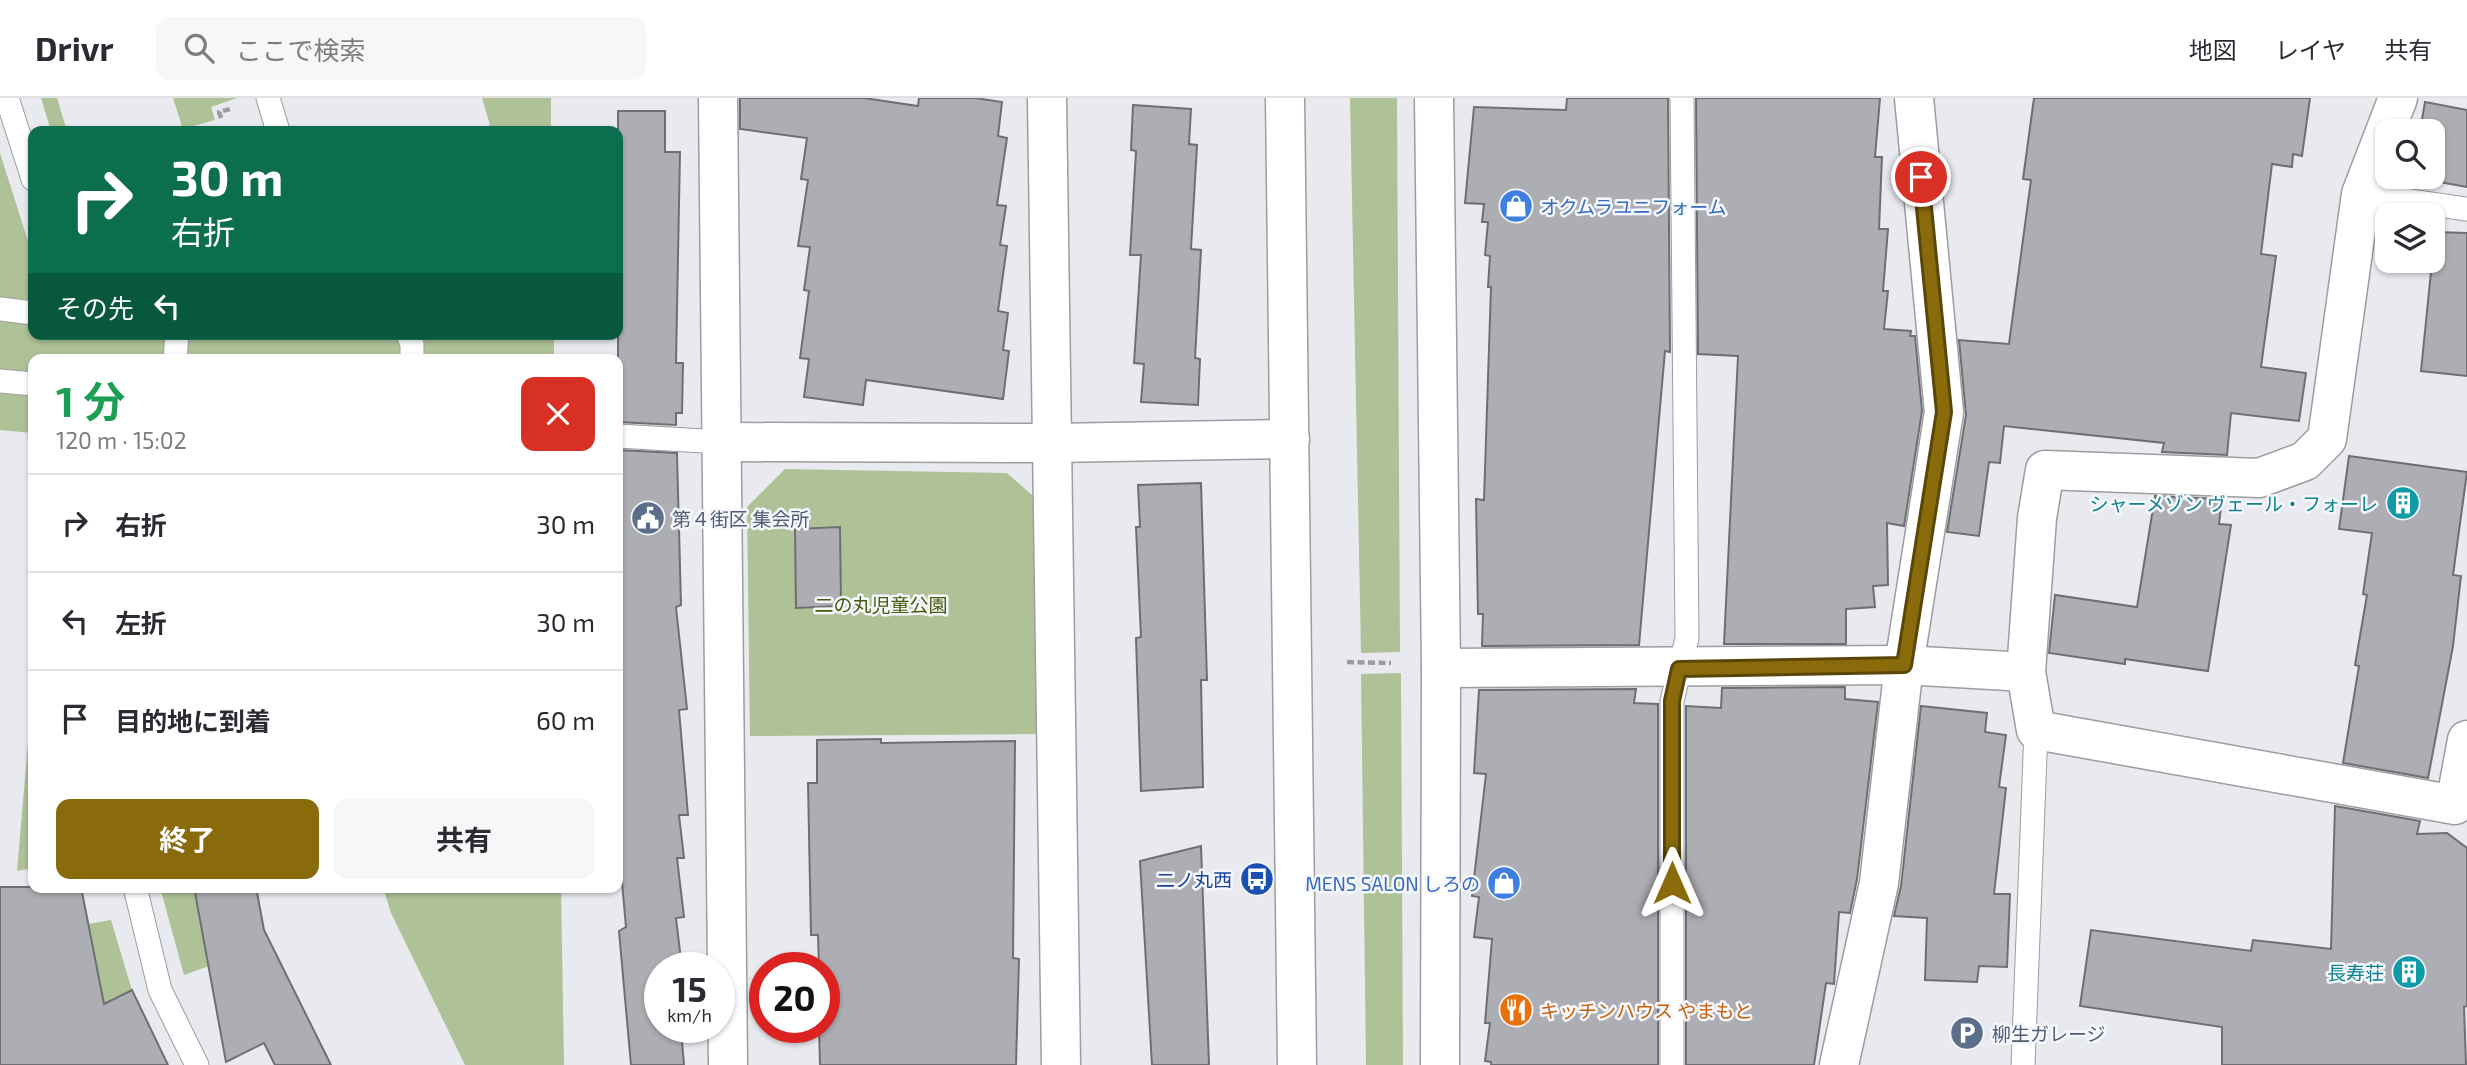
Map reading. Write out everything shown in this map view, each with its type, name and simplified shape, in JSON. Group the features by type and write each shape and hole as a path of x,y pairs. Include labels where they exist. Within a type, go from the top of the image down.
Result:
{"street":[{"path":"718,98 729,1065"},
{"path":"1047,98 1061,1065"},
{"path":"1285,98 1297,1065"},
{"path":"1434,98 1441,668 1440,1065"},
{"path":"1839,1065 1879,883 1904,665 1944,412 1914,98"},
{"path":"2399,98 2361,194 2327,439 2305,461 2259,478 2045,470 2037,519 2026,672 2036,730 2461,807 2467,740"},
{"path":"721,442 1052,443 1290,439"},
{"path":"1441,668 1679,669 1904,665 2026,672"}],"lane":[{"path":"8,98 28,163"},
{"path":"268,98 276,126"},
{"path":"1672,1065 1672,701 1687,638 1682,98"},
{"path":"2361,194 2467,209"},
{"path":"0,309 28,312"},
{"path":"0,382 28,384"},
{"path":"623,436 721,442"},
{"path":"2023,1065 2036,730"},
{"path":"136,893 160,990 197,1065"}],"path":[{"path":"1347,662 1396,663"}],"green space":[{"path":"41,98 57,98 65,126 49,126"},
{"path":"173,98 237,98 211,107 215,120 182,126"},
{"path":"482,98 551,98 551,126 487,126 490,125"},
{"path":"1350,98 1397,98 1400,652 1361,653"},
{"path":"0,153 28,241 28,340 554,340 554,354 28,354 28,433 0,430"},
{"name":"二の丸児童公園","path":"785,469 1007,473 1039,501 1040,734 750,736 747,507"},
{"path":"1401,673 1403,1065 1366,1065 1361,674"},
{"path":"28,744 28,869 17,871"},
{"path":"162,893 195,893 209,966 184,975"},
{"path":"385,893 561,893 564,1065 465,1065 391,913"},
{"path":"111,920 132,990 110,1001 90,1065 88,924"}],"building":[{"path":"740,98 864,98 918,106 919,98 975,98 1002,102 998,136 1007,138 997,205 1006,206 1000,245 1007,246 998,311 1008,313 1003,350 1009,351 1003,399 866,380 863,405 804,397 809,359 800,358 809,291 804,290 810,247 798,246 808,180 801,179 807,138 740,129"},
{"path":"1567,98 1668,98 1670,352 1665,351 1639,645 1482,646 1483,614 1478,614 1476,499 1484,500 1491,287 1488,287 1490,256 1485,255 1488,222 1482,222 1484,204 1465,203 1474,107 1566,110"},
{"path":"1696,98 1880,98 1875,157 1882,157 1879,229 1888,229 1883,291 1888,291 1884,329 1911,331 1910,336 1915,336 1922,411 1904,526 1887,523 1888,585 1873,586 1875,607 1846,609 1846,644 1724,644 1738,356 1698,354"},
{"path":"2034,98 2310,98 2302,156 2293,154 2292,167 2272,164 2261,254 2276,256 2261,367 2306,373 2299,421 2231,413 2227,455 2162,452 2164,443 2004,426 2000,463 1989,462 1979,536 1947,532 1966,415 1959,340 2009,344 2031,180 2023,179"},
{"path":"2425,102 2467,110 2467,187 2445,183 2445,119 2422,119"},
{"path":"1133,105 1191,109 1189,144 1197,145 1191,249 1201,250 1195,358 1200,359 1198,405 1141,402 1144,364 1134,363 1141,255 1130,255 1136,151 1131,150"},
{"path":"618,111 665,111 665,152 680,152 676,363 683,363 682,413 676,413 676,425 623,422 623,354 618,354 618,340 623,340 623,126 618,126"},
{"path":"2445,232 2467,233 2467,376 2421,371 2431,273 2445,273"},
{"path":"623,450 677,453 681,605 676,607 687,709 679,710 688,815 679,815 684,858 677,858 684,917 676,918 680,952 644,952 644,1043 682,1043 684,1065 631,1065 619,931 626,927 623,893"},
{"path":"2349,456 2467,472 2453,575 2461,576 2453,646 2428,778 2343,763 2359,666 2355,665 2367,595 2363,594 2372,533 2339,529"},
{"path":"1201,483 1207,680 1201,680 1203,787 1141,791 1136,638 1141,637 1136,527 1140,527 1138,485"},
{"path":"2155,496 2222,499 2219,524 2231,525 2208,671 2125,659 2125,664 2049,653 2055,595 2137,607"},
{"path":"840,527 841,606 796,608 795,529"},
{"path":"1845,687 1845,699 1878,702 1857,879 1850,913 1839,912 1834,984 1826,983 1814,1065 1686,1065 1686,706 1721,708 1722,688"},
{"path":"1636,689 1634,703 1658,704 1658,1065 1491,1065 1491,1062 1485,1061 1490,1023 1485,1023 1492,939 1474,937 1479,897 1472,896 1486,774 1474,773 1479,690"},
{"path":"1921,706 1987,713 1985,732 2006,735 1999,787 2006,788 1994,894 2010,894 2007,967 1979,966 1977,982 1925,980 1927,918 1894,916 1901,886"},
{"path":"881,739 881,743 1015,741 1013,958 1019,959 1016,1065 820,1065 819,1043 840,1043 840,952 819,952 818,935 811,935 808,783 817,783 817,740"},
{"path":"2335,806 2420,821 2417,834 2447,833 2467,848 2467,1006 2464,1007 2466,1065 2222,1065 2222,1027 2080,1006 2091,930 2251,951 2253,940 2331,949"},
{"path":"1201,846 1209,1065 1152,1065 1140,861"},
{"path":"0,887 28,887 28,893 82,893 104,1004 132,990 168,1065 0,1065"},
{"path":"195,893 257,893 264,930 331,1065 275,1065 264,1043 226,1062"}],"place":[{"name":"オクムラユニフォーム","path":"1516,206"},
{"name":"シャーメゾン ヴェール・フォーレ","path":"2403,503"},
{"name":"第４街区 集会所","path":"648,518"},
{"name":"二ノ丸西","path":"1257,879"},
{"name":"MENS SALON しろの","path":"1504,883"},
{"name":"長寿荘","path":"2409,972"},
{"name":"キッチンハウス やまもと","path":"1516,1010"},
{"name":"柳生ガレージ","path":"1967,1033"}],"route":[{"path":"1672,883 1672,701 1679,669 1904,665 1944,412 1921,177"}]}
